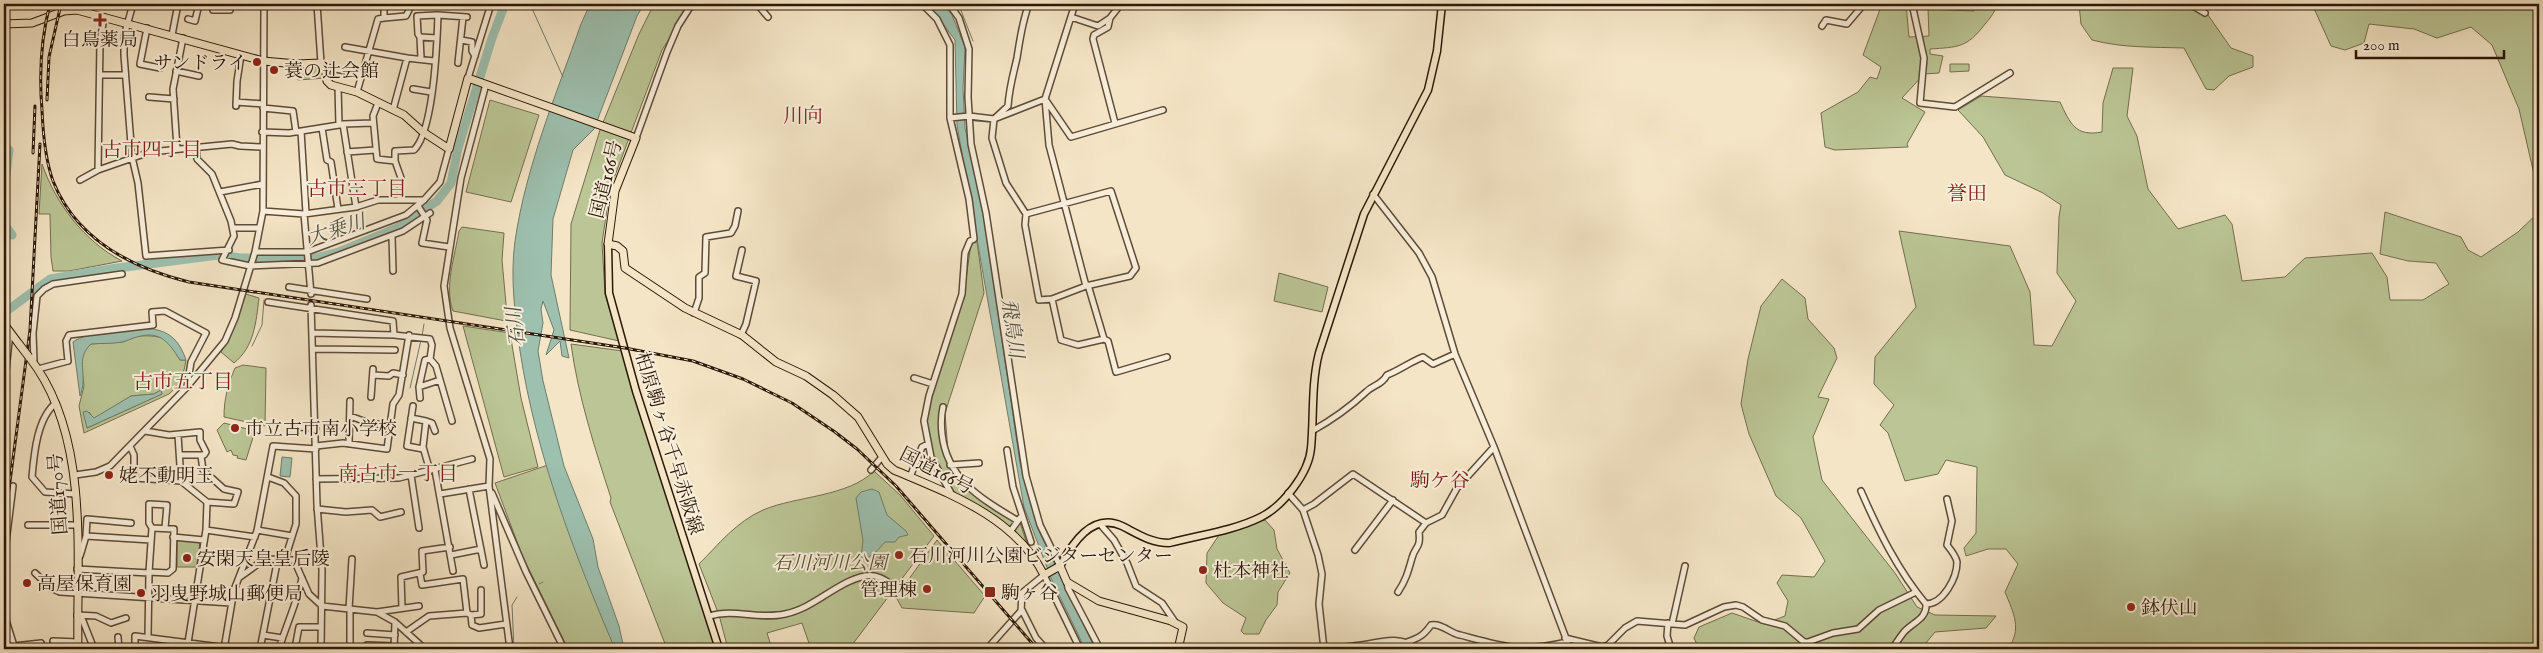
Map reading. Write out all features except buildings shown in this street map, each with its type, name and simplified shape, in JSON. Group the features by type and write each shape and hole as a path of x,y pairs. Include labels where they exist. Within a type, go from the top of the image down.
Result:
{"highway":[{"path":"4,24 32,23 68,10 128,23 264,61 323,65 327,81 330,85 357,92 412,120 423,132 449,149 470,78"},
{"name":"国道166号","path":"470,78 634,137 615,191 608,244 617,246 623,251 624,268 632,275 694,312 741,335 776,362 806,376 847,405 868,431 882,457 894,470 953,496 987,514 1010,532 1029,551 1046,575"},
{"name":"国道170号","path":"4,324 38,369 56,403 69,441 75,475 77,603 79,616 78,646"},
{"path":"1046,575 1059,567 1067,582 1105,604 1176,622 1183,626 1179,645 1181,649"}],"main road":[{"path":"1059,567 1082,532 1100,524 1119,525 1150,541 1169,543 1262,517 1288,493 1308,464 1316,367 1354,243 1373,194 1428,90 1437,51 1442,4"},
{"name":"柏原駒ヶ谷千早赤阪線","path":"608,244 609,292 636,391 719,649"}],"street":[{"path":"133,4 123,46 132,158 138,183 146,256 229,250"},
{"path":"172,35 178,4"},
{"path":"188,20 195,21 199,4"},
{"path":"213,4 213,10 230,10"},
{"path":"75,475 103,471 130,446 187,387 225,341 236,318 255,253 263,211 264,4"},
{"path":"317,4 323,65 362,74"},
{"path":"384,4 384,18"},
{"path":"357,92 378,19 406,16 411,4 391,4"},
{"path":"470,78 491,4"},
{"path":"634,137 678,26 692,4"},
{"path":"756,4 768,17"},
{"path":"922,4 937,19 950,45 951,117 969,200 974,239 970,241 965,253 962,294 933,384 924,421 928,444 936,469 953,496"},
{"path":"948,4 959,18 969,49 968,116 971,144 986,213 1026,476 1040,525 1059,567"},
{"path":"1026,214 1111,191 1136,268 1130,276 1087,286 1052,299 1038,300 1025,225 1026,214 1006,183 992,138 994,119 1008,106 1009,88 1017,59 1022,23 1029,4"},
{"path":"1075,4 1045,99 1049,145 1087,286 1104,339 1108,342 1116,372 1167,357"},
{"path":"1071,17 1098,26 1110,18 1121,4"},
{"path":"1822,26 1826,20 1846,24 1864,4"},
{"path":"1912,4 1924,58 1920,103 1955,107 2010,73"},
{"path":"2190,4 2205,13"},
{"path":"400,200 401,178 395,161 395,151 414,150 427,120 438,15 465,17 458,63"},
{"path":"421,58 417,16 436,16"},
{"path":"98,170 100,42 104,17"},
{"path":"1110,18 1108,27 1094,34 1093,39 1115,123"},
{"path":"147,28 140,64 160,68"},
{"path":"420,37 437,38"},
{"path":"177,148 174,99 176,71 182,38"},
{"path":"461,40 472,42 472,51 475,56"},
{"path":"345,47 434,61"},
{"path":"241,54 236,104 292,111 298,132 311,292"},
{"path":"393,110 407,58"},
{"path":"176,71 199,76"},
{"path":"100,75 125,75"},
{"path":"486,84 461,178 444,286 450,328 490,458 489,486 510,649"},
{"path":"338,87 341,125 356,206"},
{"path":"413,89 431,92"},
{"path":"150,97 174,99"},
{"path":"951,117 968,116 994,119 1045,99"},
{"path":"1045,99 1071,137 1163,110"},
{"path":"378,103 373,116 377,159 395,161"},
{"path":"262,132 298,132 341,125 373,123"},
{"path":"322,128 327,160 331,162 338,209"},
{"path":"80,180 98,170 132,158 177,148 232,144 262,147"},
{"path":"196,146 196,160 212,174 233,228 234,236 229,250 223,259 251,265 309,265 334,259 392,236 414,226 427,215"},
{"path":"255,253 307,254 390,223 418,208 440,182 449,149"},
{"path":"346,152 375,150"},
{"path":"220,192 251,184 263,184"},
{"path":"1373,194 1425,264 1436,289 1456,354 1494,447 1570,649"},
{"path":"263,211 305,214 356,206 378,200 424,200"},
{"path":"418,208 427,215"},
{"path":"694,312 700,298 699,276 705,273 706,238 731,233 735,226 738,210"},
{"path":"427,215 422,243 449,247"},
{"path":"233,228 259,228"},
{"path":"392,236 393,271"},
{"path":"741,335 746,324 756,281 736,276 742,250"},
{"path":"32,360 32,333 37,296 44,288 53,284 122,274"},
{"path":"289,287 311,292 367,299"},
{"path":"1052,299 1061,340 1078,345 1104,339"},
{"path":"268,302 311,306 393,321 394,335"},
{"path":"311,306 314,349 317,509 322,570 321,649"},
{"path":"38,369 68,361 66,341 69,335 153,325 152,312 165,310 206,333 191,362 187,387"},
{"path":"4,389 10,332"},
{"path":"313,333 410,335 430,339 432,345 430,359 436,366 452,421"},
{"path":"224,648 234,590 257,530 273,446 316,448 348,444 387,449 393,404 399,395 410,335"},
{"path":"314,349 395,350"},
{"path":"1312,432 1347,410 1368,390 1383,383 1387,375 1401,370 1407,363 1423,357 1433,364 1456,354"},
{"path":"420,398 425,360 430,359"},
{"path":"371,397 373,372 389,376 393,373 403,375"},
{"path":"914,378 933,384"},
{"path":"420,387 440,380"},
{"path":"348,444 350,402"},
{"path":"56,403 48,410 44,418 32,477 45,492 75,494"},
{"path":"412,406 407,446 423,449"},
{"path":"943,407 941,422 944,446 950,465 968,488 1020,519"},
{"path":"350,416 369,423 390,426"},
{"path":"411,418 432,423 436,431"},
{"path":"426,421 423,449 433,470 440,494 453,571"},
{"path":"297,427 316,428"},
{"path":"144,431 178,435 200,432 200,440 206,452 201,456 181,455"},
{"path":"178,435 182,481"},
{"path":"910,477 922,447 928,444"},
{"path":"130,446 134,455 134,478 182,481 207,502 234,504 238,492 224,489 207,474 203,470 201,456"},
{"path":"1398,592 1409,576 1412,556 1420,544 1419,532 1426,523 1442,515 1457,488 1494,447"},
{"path":"1007,450 1020,519 1031,542"},
{"path":"871,470 882,457"},
{"path":"316,479 391,478 433,470 472,459"},
{"path":"950,465 975,461"},
{"path":"1303,510 1314,504 1353,474 1426,523"},
{"path":"411,475 419,528"},
{"path":"268,477 284,483 296,496 297,514 285,559"},
{"path":"4,558 13,486"},
{"path":"440,494 489,486"},
{"path":"489,486 526,572 564,649"},
{"path":"469,489 484,565"},
{"path":"1861,491 1873,519 1916,592 1926,604 1921,619 1903,632 1892,649"},
{"path":"1288,493 1303,510 1322,574 1319,604 1324,649"},
{"path":"1926,604 1933,604 1940,600 1956,568 1957,560 1947,545 1952,521 1947,499"},
{"path":"1355,550 1393,500"},
{"path":"187,649 206,530 207,502"},
{"path":"148,637 152,528 149,523 149,504 167,505 165,528"},
{"path":"317,509 346,512 372,510 380,517 401,512"},
{"path":"130,524 86,519 86,536 77,566 168,572 173,569 174,529 152,528"},
{"path":"1010,532 1020,519"},
{"path":"1100,524 1114,540 1127,562 1136,586 1162,603 1176,622"},
{"path":"28,526 76,525"},
{"path":"206,530 255,537"},
{"path":"257,530 292,536"},
{"path":"86,536 151,540"},
{"path":"173,537 204,540"},
{"path":"450,547 422,551 424,567 420,574 422,585 463,579 473,627 506,624"},
{"path":"451,555 481,550"},
{"path":"260,649 278,558"},
{"path":"350,649 349,609 352,558"},
{"path":"240,577 265,559 294,560 309,594 321,605 377,612 419,606"},
{"path":"1671,649 1667,636 1685,566"},
{"path":"36,573 51,588 60,592 232,603"},
{"path":"402,608 401,577 420,574"},
{"path":"1046,649 1036,638 1022,610 1022,593 1046,575 1080,649"},
{"path":"709,616 732,612 763,616 785,614 806,607 865,576 875,576 899,590"},
{"path":"279,649 297,603 302,578"},
{"path":"1067,582 1100,649"},
{"path":"406,632 429,616 481,614 481,590"},
{"path":"1337,649 1353,644 1380,641 1408,642 1424,635 1431,625 1437,624 1459,635 1499,647 1525,649 1566,640 1602,648 1608,645 1625,628 1637,621 1690,624 1724,607 1736,605 1744,607 1762,620 1785,626 1804,642 1808,642 1833,633 1858,629 1879,610 1916,592"},
{"path":"987,649 1022,610"},
{"path":"377,612 395,622 425,649"},
{"path":"4,614 15,648 41,643"},
{"path":"94,649 79,616 96,616 116,623 126,618"},
{"path":"367,645 394,648 395,622"},
{"path":"296,643 299,627 321,627"},
{"path":"367,633 395,635"},
{"path":"263,635 282,638"},
{"path":"135,649 135,636 236,649"},
{"path":"118,637 119,649"},
{"path":"53,641 78,646"},
{"path":"1408,642 1418,649"}],"green space":[{"path":"654,4 691,4 662,50 610,189 602,243 605,294 619,341 570,330 571,224 600,130 639,34"},
{"path":"1882,4 1906,4 1909,37 1929,36 1928,9 1974,11 1973,4 1997,4 1994,12 1973,38 1955,47 1930,49 1930,54 1943,56 1939,73 1924,74 1902,98 1925,112 1907,144 1908,147 1835,150 1825,147 1821,113 1858,92 1870,77 1877,79 1881,67 1863,55"},
{"path":"2079,4 2249,4 2225,8 2205,7 2208,15 2231,48 2253,56 2253,67 2229,76 2214,90 2206,89 2184,48 2126,46 2092,40 2081,24"},
{"path":"2312,4 2539,4 2539,196 2519,109 2492,45 2471,27 2437,38 2414,29 2369,24 2364,43 2345,50 2331,46"},
{"path":"320,64 323,67 325,78 298,80 297,66"},
{"path":"1950,64 1969,64 1969,71 1950,72"},
{"path":"2113,68 2133,68 2127,116 2137,136 2148,189 2178,229 2225,215 2232,224 2242,281 2285,277 2305,258 2372,253 2387,277 2390,300 2423,300 2449,284 2436,263 2408,261 2380,254 2385,212 2461,237 2468,250 2481,257 2518,232 2539,212 2539,649 2008,649 2015,635 2016,628 2014,614 2005,592 2018,564 2006,549 1988,549 1966,556 1964,548 1976,533 1977,467 1946,460 1938,474 1905,481 1888,433 1880,425 1894,405 1874,384 1875,357 1916,307 1899,231 2010,246 2030,292 2034,345 2052,346 2076,301 2057,273 2061,205 2043,193 2005,175 1983,137 1958,110 1981,96 2060,102 2071,122 2079,130 2093,133 2102,132 2103,103"},
{"path":"490,100 539,115 511,202 466,192"},
{"path":"42,164 55,193 73,220 95,243 122,261 69,271 53,271 50,214 39,214"},
{"path":"462,227 504,233 502,260 506,321 453,311 450,282 459,231"},
{"path":"977,242 984,293 945,413 948,452 966,486 1018,517 1027,544 1000,519 955,493 931,453 925,420 964,293 971,244"},
{"path":"1279,273 1328,287 1322,312 1274,301"},
{"path":"1782,279 1805,298 1808,319 1834,348 1837,358 1818,397 1829,399 1813,437 1822,480 1895,573 1917,607 1935,615 1996,616 1986,628 1935,632 1921,649 1699,649 1694,638 1699,627 1732,613 1764,624 1785,616 1788,601 1777,583 1782,575 1814,577 1825,561 1801,518 1776,496 1749,434 1741,404 1748,359 1761,306"},
{"path":"246,294 259,298 257,316 250,342 241,357 234,363 221,352 229,338"},
{"path":"463,326 510,333 521,398 538,467 504,477"},
{"path":"138,336 154,336 164,339 172,347 180,360 186,360 181,379 169,394 84,433 79,406 84,386 81,362 83,352 91,344 123,342","holes":["161,390 162,394 87,428 89,412 94,419 131,396 154,394"]},
{"path":"571,344 623,351 716,649 667,649 610,502 611,498 583,403"},
{"path":"243,365 266,368 265,426 224,417 230,380 235,368"},
{"path":"224,423 255,431 246,460 237,458 238,456 233,455 231,450 227,452 217,430"},
{"path":"548,465 618,649 568,649 522,555 495,483"},
{"name":"石川河川公園","path":"874,471 900,495 934,536 849,649 811,649 802,623 767,633 772,649 728,649 719,615 699,564 728,534 753,515 776,505 821,495 850,486 863,480"},
{"path":"1265,520 1274,530 1277,549 1290,573 1278,592 1277,605 1259,634 1244,634 1241,631 1246,618 1223,603 1206,583 1207,553 1221,532"},
{"path":"177,540 200,541 197,567 177,567"},
{"path":"937,540 985,596 974,613 902,608 896,597"}],"shaded area":[{"path":"590,4 644,4 637,16 594,129 573,150 553,219 551,275 569,358 562,356 560,341 546,355 554,330 543,301 541,309 543,323 538,351 543,381 564,466 593,539 598,567 619,626 624,649 615,649 571,540 546,466 527,390 516,324 514,296 513,268 515,241 526,185 552,104"},
{"path":"928,4 943,4 952,15 965,47 963,88 965,128 983,210 1020,463 1041,535 1095,649 1085,649 1051,578 1024,507 957,125 955,40"},
{"path":"153,329 170,335 178,343 186,360 180,360 168,343 152,335 145,335 118,343 91,344 83,356 83,381 80,396 73,342 79,338 99,333"},
{"path":"161,390 162,394 87,428 83,412 87,411 94,418 131,396 154,394"},
{"path":"282,457 292,458 290,477 280,476"},
{"path":"872,489 879,492 887,515 906,531 908,535 899,537 895,542 885,542 876,552 864,560 861,556 863,541 856,498 861,492"}],"waterway":[{"name":"大乗川","path":"8,310 50,279 218,255 241,258 315,258 339,252 397,228 437,201 451,183 458,148 492,38 505,4"},
{"path":"530,4 563,77"},
{"path":"961,4 960,8 973,41"},
{"path":"975,121 988,122"},
{"path":"4,191 9,150"},
{"path":"4,224 12,235"},
{"path":"252,346 262,325 264,300"},
{"path":"422,336 424,324"},
{"path":"410,388 421,340"},
{"path":"539,584 543,582"},
{"path":"514,649 512,605 517,597"}],"railway":[{"path":"50,4 43,43 41,70 43,128 48,164 53,181 63,201 91,235 108,248 147,268 189,282 625,348 693,361 743,379 792,403 857,449 896,486 1037,649"},
{"path":"47,100 49,57 61,4"},
{"path":"33,153 35,106"},
{"path":"4,527 30,330 40,144"}],"place":[{"name":"白鳥薬局","path":"100,20"},
{"name":"サンドライ","path":"257,62"},
{"name":"蓑の辻会館","path":"274,70"},
{"name":"市立古市南小学校","path":"235,428"},
{"name":"姥不動明王","path":"109,475"},
{"name":"石川河川公園ビジターセンター","path":"899,555"},
{"name":"安閑天皇皇后陵","path":"187,558"},
{"name":"杜本神社","path":"1203,570"},
{"name":"高屋保育園","path":"27,583"},
{"name":"管理棟","path":"927,589"},
{"name":"駒ヶ谷","path":"990,592"},
{"name":"羽曳野城山郵便局","path":"141,593"},
{"name":"鉢伏山","path":"2131,607"}],"district":[{"name":"川向","path":"803,115"},
{"name":"古市四丁目","path":"152,149"},
{"name":"古市三丁目","path":"357,188"},
{"name":"誉田","path":"1967,193"},
{"name":"古市五丁目","path":"183,381"},
{"name":"南古市一丁目","path":"398,473"},
{"name":"駒ケ谷","path":"1440,480"}],"water label":[{"name":"石川","path":"515,327"},
{"name":"飛鳥川","path":"1013,328"}]}
